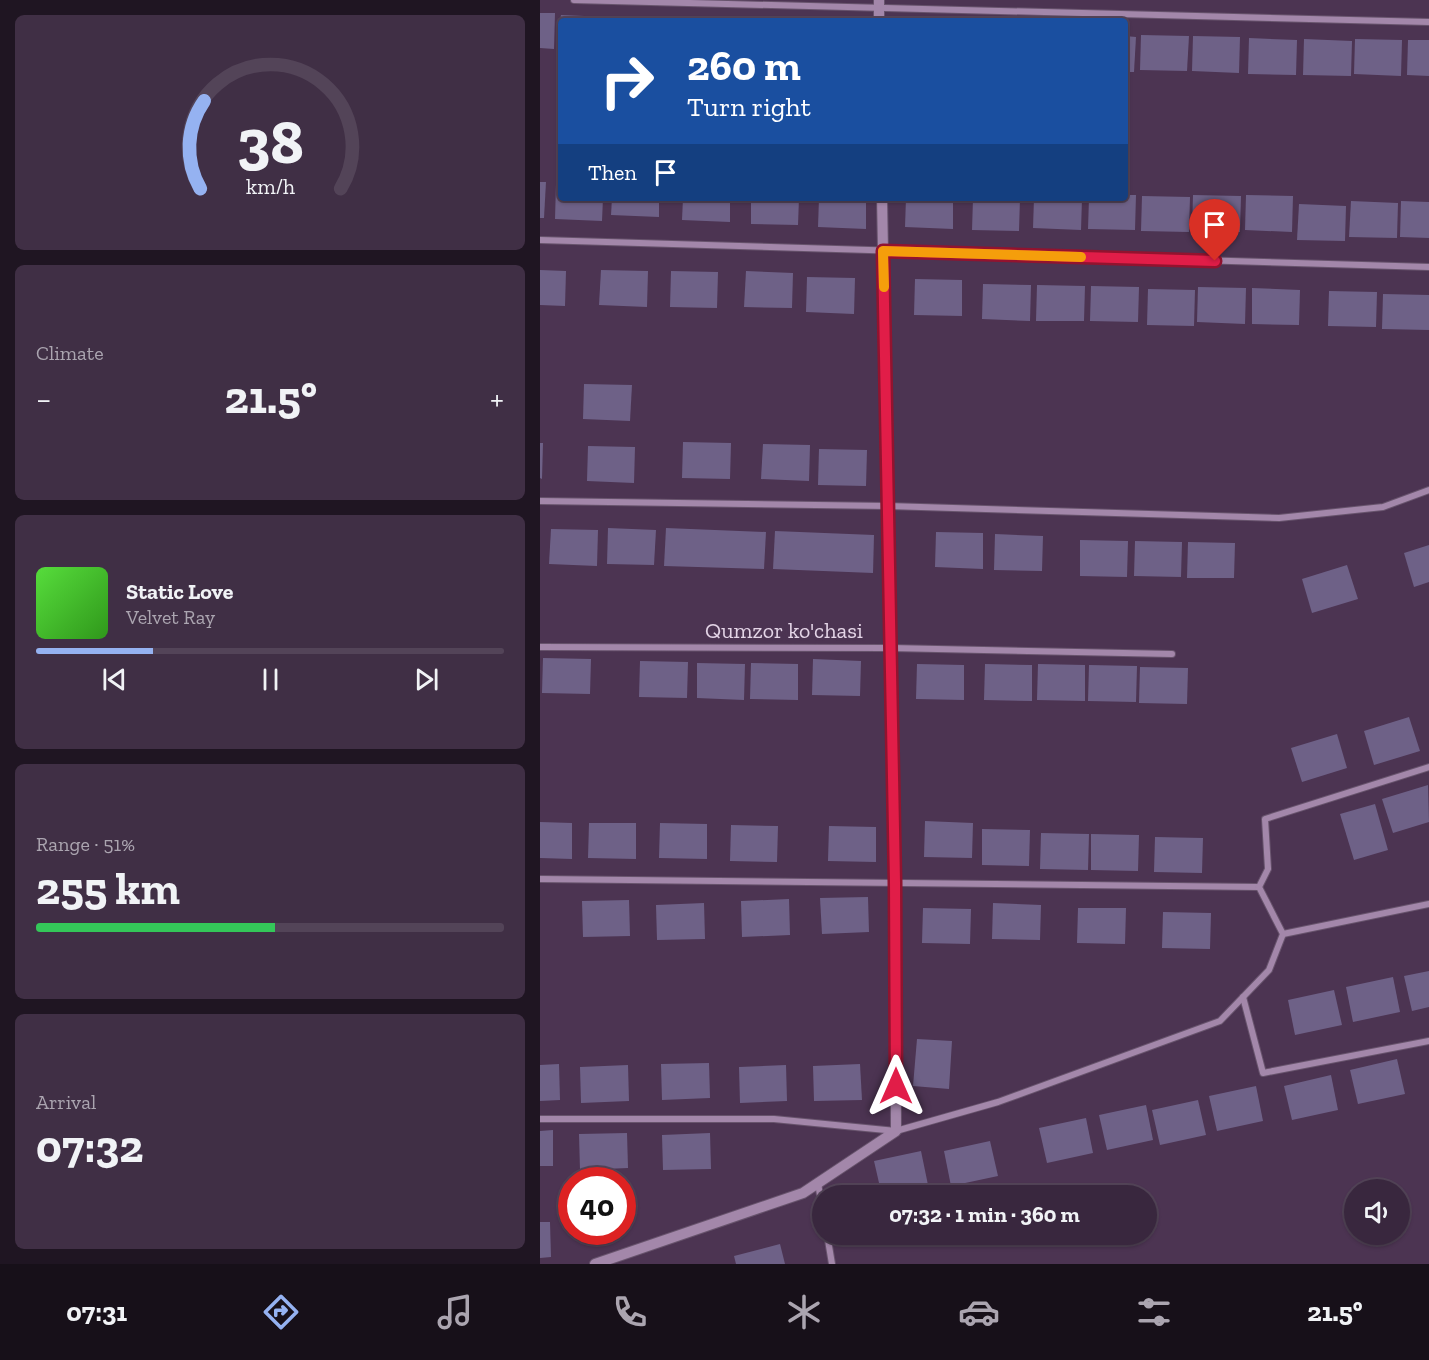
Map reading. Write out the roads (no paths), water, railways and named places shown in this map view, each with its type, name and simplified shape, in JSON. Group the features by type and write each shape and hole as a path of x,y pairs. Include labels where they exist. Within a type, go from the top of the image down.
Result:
{"street":[{"path":"574,0 879,4 1429,22"},
{"path":"882,201 895,882 896,1131"},
{"path":"540,240 1429,267"},
{"path":"540,501 888,506 1280,518 1383,507 1429,490"},
{"name":"Qumzor ko'chasi","path":"540,647 891,648 1172,654"},
{"path":"1259,887 1268,869 1265,819 1429,767"},
{"path":"540,879 1259,887"},
{"path":"595,1264 803,1193 896,1131 998,1102 1220,1021 1269,970 1283,934 1259,887"},
{"path":"1283,934 1429,904"},
{"path":"1243,997 1263,1073 1429,1041"},
{"path":"540,1119 774,1119 896,1131"},
{"path":"829,1245 832,1264"}]}
